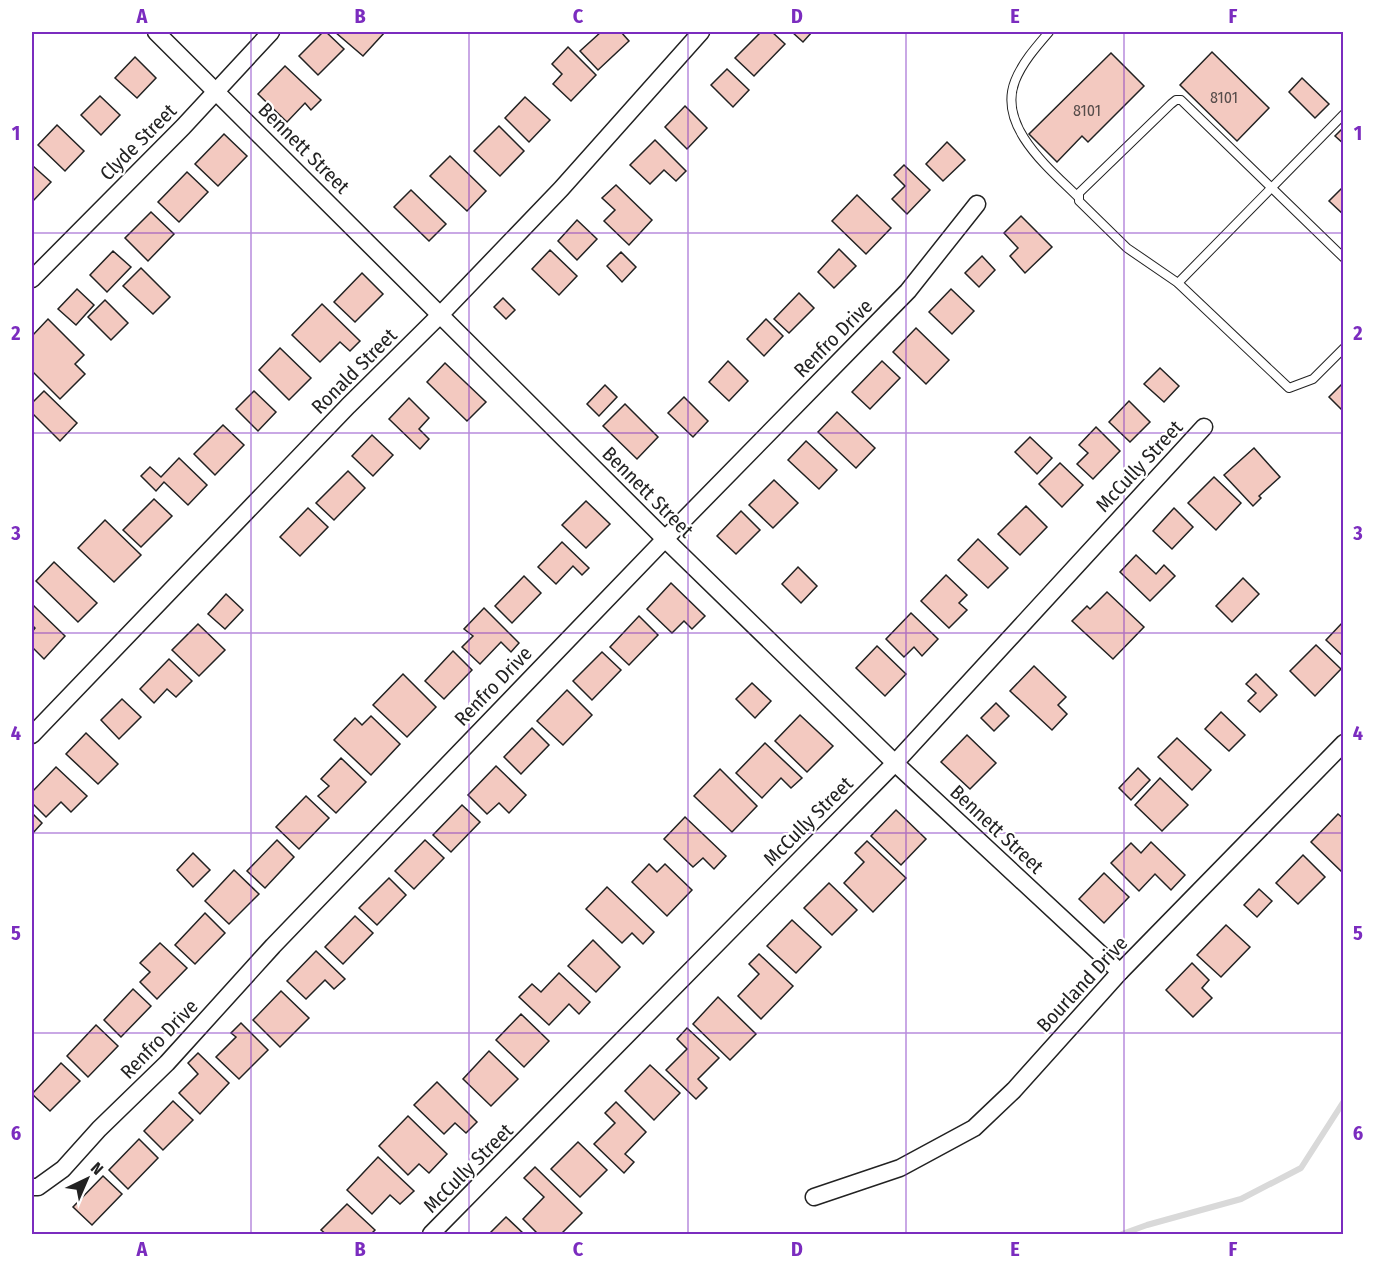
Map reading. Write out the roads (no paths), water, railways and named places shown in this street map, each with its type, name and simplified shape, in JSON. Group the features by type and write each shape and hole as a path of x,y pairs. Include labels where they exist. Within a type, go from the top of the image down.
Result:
{"street":[{"name":"Bennett Street","path":"156,32 665,539 895,763 1120,972"},
{"name":"Clyde Street","path":"32,279 217,91 271,32"},
{"name":"Ronald Street","path":"32,735 348,406 441,314 561,189 701,32"},
{"name":"Renfro Drive","path":"32,1187 38,1187 63,1169 99,1129 167,1063 273,946 665,539 908,291 977,204"},
{"name":"McCully Street","path":"431,1234 895,763 1204,427"},
{"name":"Bourland Drive","path":"814,1197 900,1168 974,1128 1014,1090 1120,972 1344,743"}],"lane":[{"path":"1049,32 1024,64 1014,83 1012,103 1017,126 1027,146 1126,248 1178,283 1289,388 1313,379 1344,348"},
{"path":"1078,197 1176,100 1181,100 1344,258"},
{"path":"1178,283 1344,114"}],"waterway":[{"path":"1122,1234 1241,1199 1301,1168 1344,1101"}]}
